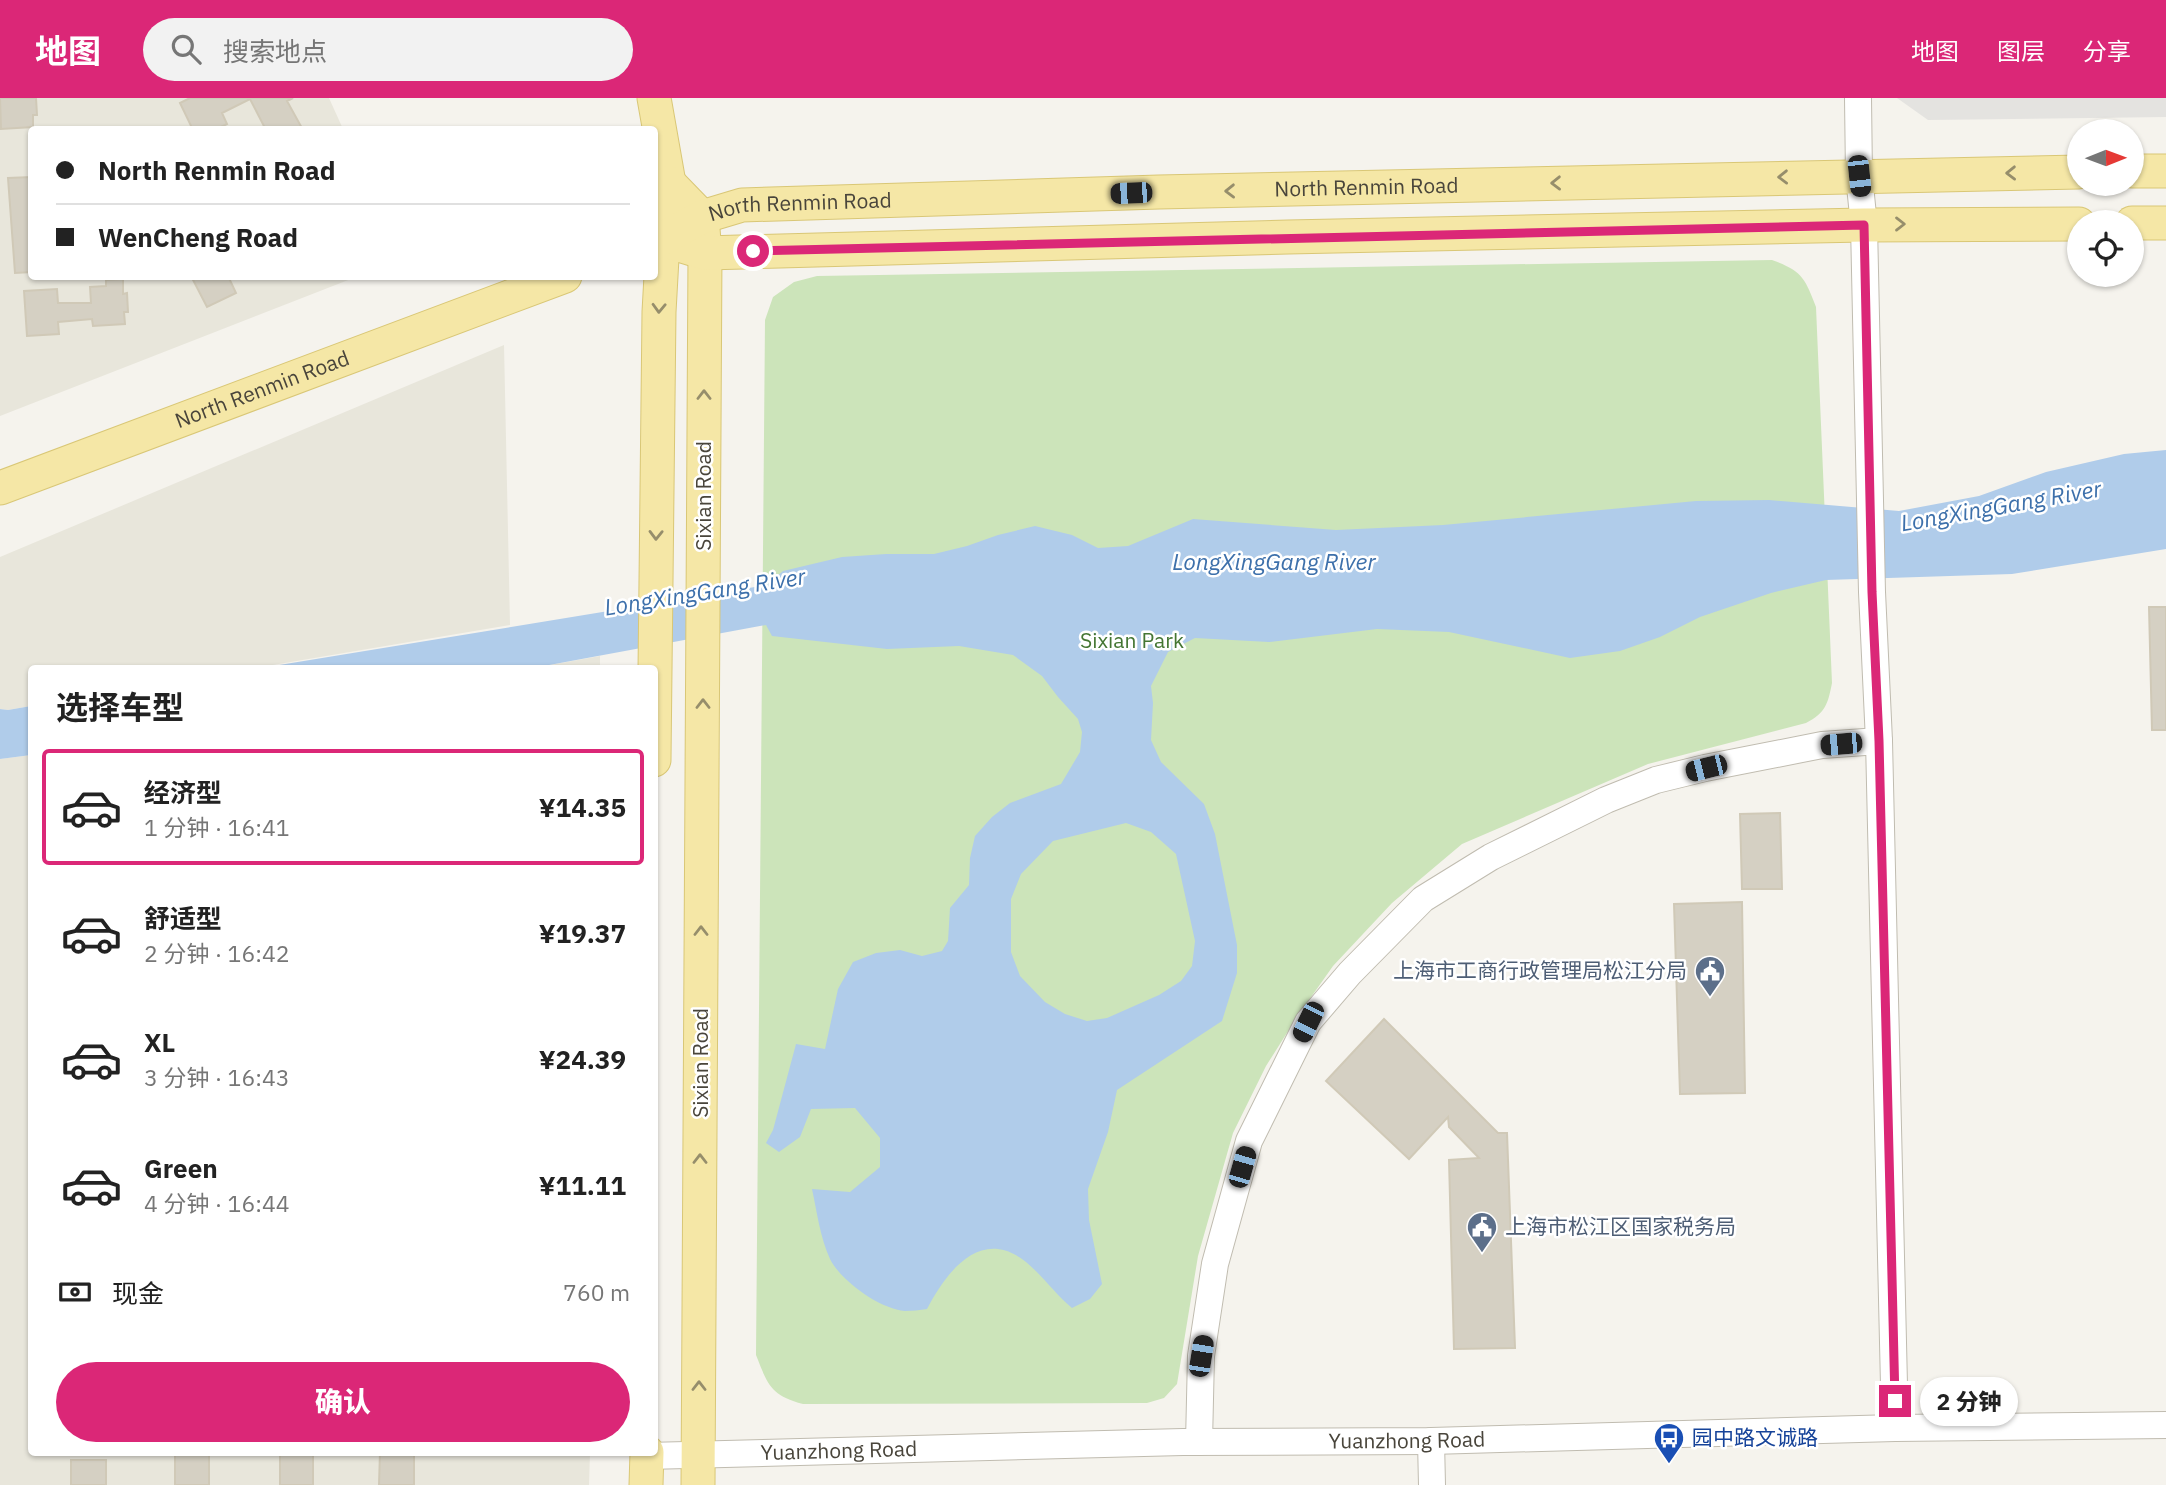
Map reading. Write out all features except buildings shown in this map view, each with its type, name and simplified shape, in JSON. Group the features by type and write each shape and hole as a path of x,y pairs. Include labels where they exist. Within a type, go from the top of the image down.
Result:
{"main road":[{"path":"654,98 669,183 659,241 656,665"},
{"path":"2144,171 2166,171"},
{"name":"North Renmin Road","path":"659,241 702,217 742,205 2067,172"},
{"path":"669,183 702,217"},
{"name":"Sixian Road","path":"698,1470 705,253 702,217"},
{"name":"North Renmin Road","path":"659,241 705,253 1302,237 2067,223"},
{"path":"2144,223 2166,223"},
{"name":"North Renmin Road","path":"0,488 554,280"}],"street":[{"path":"1858,98 1872,499 1872,592 1879,741 1895,1428"},
{"path":"1199,1441 1201,1356 1215,1264 1249,1141 1308,1022 1350,973 1423,899 1491,857 1606,800 1656,780 1706,768 1822,746 1879,741"},
{"name":"Yuanzhong Road","path":"646,1464 698,1470 1199,1441 1431,1441 1895,1428 2166,1425"},
{"path":"1431,1441 1432,1485"}],"shaded area":[{"path":"0,98 329,98 342,126 28,126 28,280 348,280 0,416"},
{"path":"1897,98 2166,98 2166,117 1928,120"},
{"path":"504,345 510,625 273,665 28,665 28,707 0,709 0,557"},
{"path":"600,656 600,665 550,665"},
{"path":"28,755 28,1456 590,1456 589,1485 0,1485 0,759"}],"green space":[{"name":"Sixian Park","path":"1772,260 1790,268 1801,277 1816,307 1832,683 1822,711 1806,723 1648,764 1462,844 1392,903 1333,966 1297,1017 1266,1066 1233,1133 1198,1256 1177,1384 1164,1398 1147,1403 803,1404 777,1392 767,1381 756,1355 765,320 773,297 794,282 817,276"}],"water":[{"name":"LongXingGang River","path":"2166,450 2166,549 2012,574 1826,580 1771,593 1700,617 1660,637 1620,651 1570,658 1449,632 1377,629 1269,642 1195,638 1168,652 1151,686 1151,740 1161,762 1204,804 1215,834 1237,945 1237,973 1222,1021 1117,1090 1108,1132 1088,1189 1089,1220 1102,1284 1090,1299 1072,1308 1026,1262 1010,1252 994,1249 980,1251 955,1268 927,1309 905,1311 884,1305 852,1285 830,1259 821,1233 812,1189 850,1192 880,1167 880,1138 855,1108 811,1109 800,1137 779,1152 766,1143 773,1130 796,1044 825,1049 838,989 853,962 876,953 900,950 922,956 942,951 948,941 950,908 969,885 970,858 975,836 992,817 1010,803 1061,784 1080,752 1082,732 1078,719 1042,676 1013,655 959,646 887,649 772,636 766,625 549,665 279,665 767,585 783,571 842,557 934,554 1035,526 1072,535 1098,548 1128,546 1193,519 1336,530 1443,525 1696,501 1769,500 1899,511 1979,496 2046,472 2124,454","holes":["1126,823 1151,832 1176,854 1195,941 1192,966 1181,981 1159,995 1107,1018 1087,1021 1065,1014 1045,1002 1020,976 1011,952 1011,899 1021,874 1053,841"]},
{"path":"28,707 28,755 0,759 0,709"}],"place":[{"name":"上海市工商行政管理局松江分局","path":"1710,998"},
{"name":"上海市松江区国家税务局","path":"1482,1254"},
{"name":"园中路文诚路","path":"1669,1465"}],"route":[{"path":"753,251 1864,225 1895,1401"}]}
